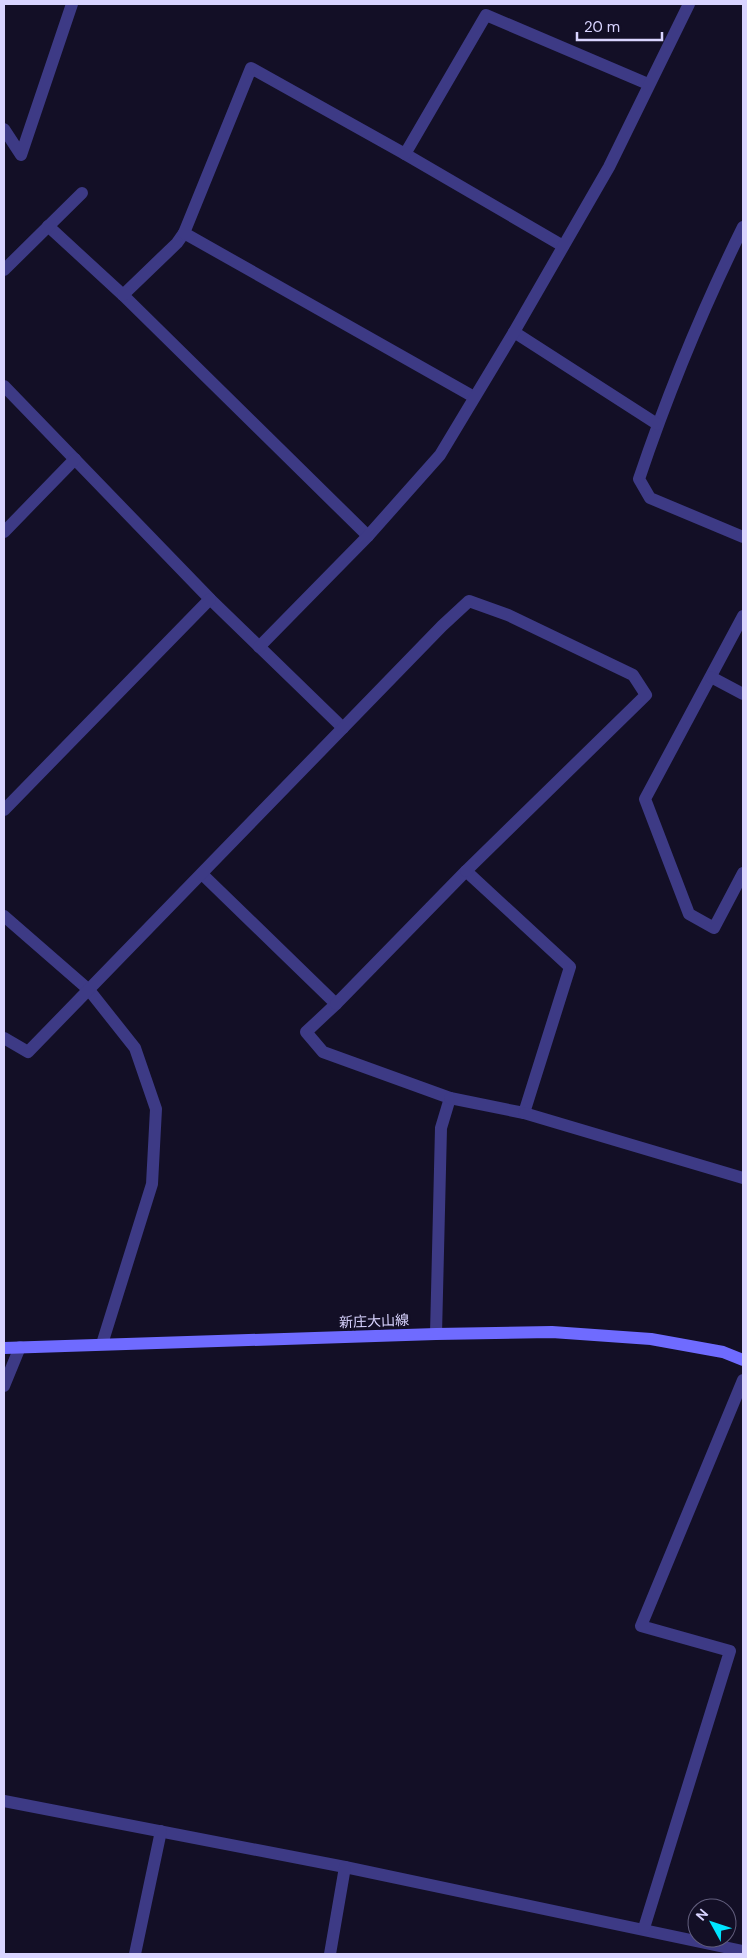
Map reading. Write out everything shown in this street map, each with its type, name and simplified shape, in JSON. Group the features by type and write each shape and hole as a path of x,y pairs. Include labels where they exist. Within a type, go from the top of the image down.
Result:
{"main road":[{"name":"新庄大山線","path":"4,1348 552,1332 652,1339 723,1352 743,1360"}],"street":[{"path":"4,128 21,155 72,4"},
{"path":"259,647 368,536 440,455 514,332 609,167 648,84 689,4"},
{"path":"405,154 486,15 648,84"},
{"path":"123,296 177,243 184,233 251,68 405,154 563,246"},
{"path":"4,270 82,193"},
{"path":"48,226 123,296 368,536"},
{"path":"743,227 722,270 657,424 639,479 650,498 743,537"},
{"path":"184,233 474,397"},
{"path":"514,332 657,424"},
{"path":"4,386 210,599 343,728"},
{"path":"4,532 75,460"},
{"path":"4,810 210,599"},
{"path":"4,1038 28,1052 442,626 469,601 508,615 632,675 646,695 466,871 336,1004 306,1032 324,1052 450,1098 524,1113 743,1178"},
{"path":"743,616 645,799 689,914 714,928 743,873"},
{"path":"711,677 743,694"},
{"path":"466,871 570,967 524,1113"},
{"path":"202,874 336,1004"},
{"path":"4,916 88,990 135,1048 156,1109 152,1184 102,1344"},
{"path":"436,1334 441,1128 450,1098"},
{"path":"4,1386 20,1347"},
{"path":"644,1928 730,1651 641,1626 743,1380"},
{"path":"4,1801 345,1867 743,1950"},
{"path":"135,1954 161,1831"},
{"path":"330,1954 345,1867"}]}
